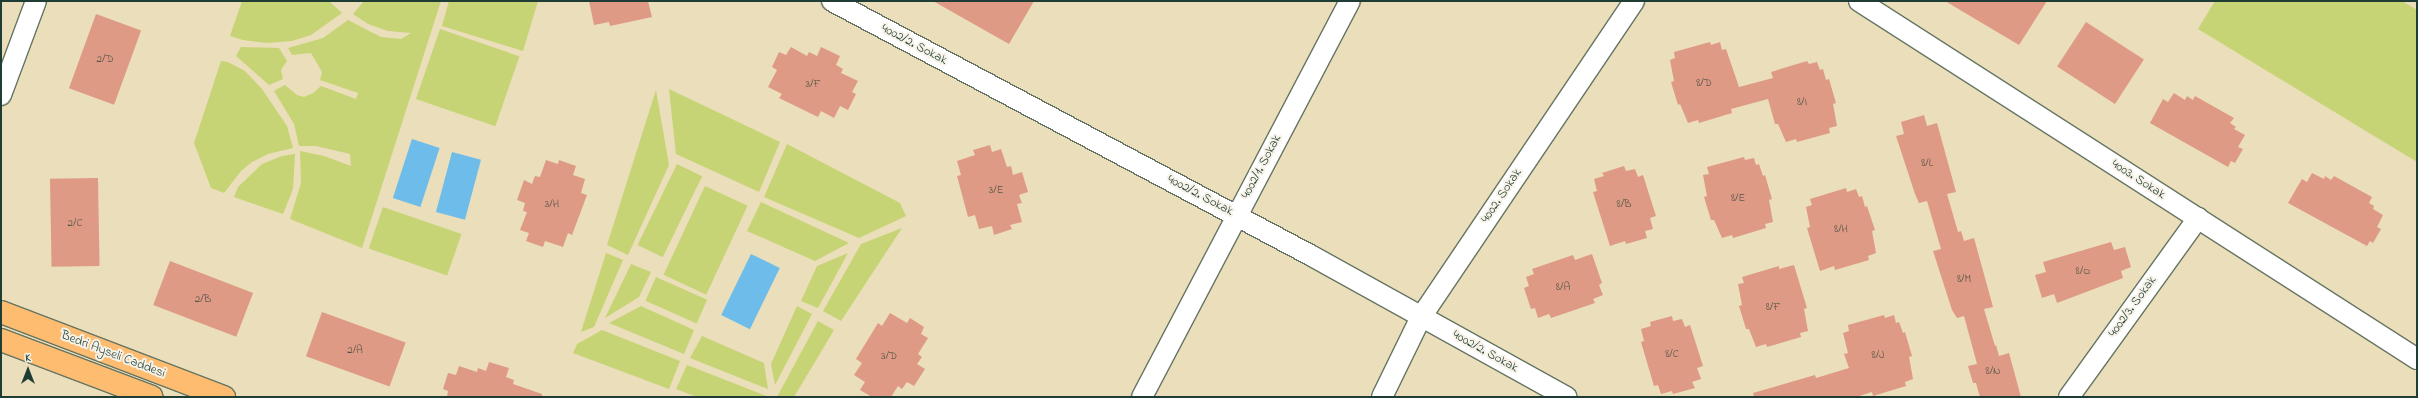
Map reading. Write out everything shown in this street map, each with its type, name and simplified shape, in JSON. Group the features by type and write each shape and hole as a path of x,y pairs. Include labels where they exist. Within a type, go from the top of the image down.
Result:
{"main road":[{"name":"Bedri Ayseli Caddesi","path":"1,312 224,397"},
{"name":"Bedri Ayseli Caddesi","path":"1,340 152,397"}],"street":[{"path":"1,95 36,1"},
{"name":"4002/2. Sokak","path":"832,1 1236,215 1566,397"},
{"name":"4002/1. Sokak","path":"1142,397 1236,215 1350,1"},
{"name":"4002. Sokak","path":"1382,397 1421,317 1634,1"},
{"name":"4003. Sokak","path":"1858,1 2417,359"},
{"name":"4002/3. Sokak","path":"2069,397 2198,218"}],"green space":[{"path":"242,1 329,1 342,13 311,35 292,41 267,43 243,40 230,36"},
{"path":"364,1 441,1 362,248 290,219 301,183 300,151 324,156 351,166 350,154 316,146 299,146 294,124 274,91 285,85 297,95 304,97 313,93 321,86 356,99 358,93 320,80 322,72 311,53 292,55 288,48 323,38 348,20 381,37 401,39 411,33 388,31 368,24 353,14"},
{"path":"449,1 538,1 523,51 442,26"},
{"path":"2215,1 2402,1 2417,10 2417,162 2198,29"},
{"path":"440,29 519,56 495,126 416,99"},
{"path":"241,47 279,48 287,61 281,70 283,79 269,85 236,56"},
{"path":"221,61 228,62 245,71 262,89 287,126 293,148 268,154 252,162 241,171 224,193 211,188 194,143"},
{"path":"669,89 780,142 759,192 676,154"},
{"path":"656,90 669,165 628,255 607,245"},
{"path":"787,144 900,203 906,216 859,238 764,197"},
{"path":"295,154 293,189 283,214 234,197 238,187 262,164 282,156"},
{"path":"677,164 702,176 663,257 638,245"},
{"path":"705,186 748,206 706,295 664,275"},
{"path":"761,202 849,243 815,261 747,231"},
{"path":"383,207 461,234 447,276 369,249"},
{"path":"902,228 841,321 823,311 861,244"},
{"path":"606,253 623,260 594,327 581,332"},
{"path":"848,253 818,308 801,301 817,266"},
{"path":"631,264 651,272 639,297 605,318"},
{"path":"656,277 707,300 697,324 645,301"},
{"path":"641,306 694,330 684,354 609,323"},
{"path":"797,306 812,314 775,385 771,364"},
{"path":"818,321 834,330 794,397 777,397"},
{"path":"602,330 680,361 669,389 573,353 577,344"},
{"path":"702,336 764,363 768,389 690,358"},
{"path":"687,365 769,397 697,397 676,389"}],"water":[{"path":"412,139 440,148 420,207 393,198"},
{"path":"452,152 481,160 465,220 436,212"},
{"path":"751,254 780,268 750,329 721,315"}],"building":[{"path":"589,1 648,1 652,17 610,26 609,22 594,25"},
{"path":"933,1 1034,1 1009,44"},
{"path":"1945,1 2047,1 2019,45"},
{"path":"96,14 141,30 114,105 69,88"},
{"path":"2086,22 2144,60 2115,104 2057,66"},
{"path":"1710,42 1711,45 1720,42 1722,50 1726,49 1739,87 1773,78 1771,72 1807,61 1809,64 1817,62 1820,70 1823,69 1826,80 1829,79 1836,103 1833,104 1837,126 1829,128 1830,133 1797,142 1796,139 1786,142 1778,124 1775,124 1768,99 1731,109 1732,113 1699,123 1698,120 1688,123 1680,104 1678,105 1671,82 1674,81 1670,60 1675,58 1674,52"},
{"path":"791,47 807,56 809,52 817,56 821,47 840,56 836,65 843,69 841,73 858,81 852,92 856,94 848,110 840,106 834,118 821,111 818,117 779,98 782,94 768,87 777,70 772,67 779,52 786,55"},
{"path":"2174,93 2185,100 2187,96 2193,100 2195,96 2234,118 2230,123 2236,127 2234,129 2245,135 2238,147 2243,149 2235,163 2231,161 2228,167 2150,123 2163,99 2168,102"},
{"path":"1924,115 1927,126 1937,123 1956,192 1947,194 1958,232 1961,231 1964,241 1974,238 1993,307 1984,309 1999,356 2009,353 2021,397 1980,397 1976,383 1973,383 1968,366 1977,364 1964,316 1957,318 1952,310 1933,251 1941,249 1927,201 1919,203 1896,136 1904,134 1901,122"},
{"path":"990,145 992,152 1001,149 1007,167 1011,166 1013,175 1022,172 1028,192 1019,195 1022,203 1017,204 1022,222 1010,225 1012,229 994,235 992,226 979,229 975,215 968,217 957,176 961,175 957,161 975,155 973,150"},
{"path":"1744,157 1745,160 1754,158 1756,165 1759,164 1763,176 1765,175 1772,199 1769,200 1773,222 1765,224 1766,228 1733,238 1732,235 1722,238 1714,220 1711,220 1704,197 1707,196 1703,175 1709,174 1707,167"},
{"path":"546,160 558,164 559,160 576,166 573,175 585,179 581,193 587,195 572,235 568,233 563,247 545,241 543,247 526,241 529,233 520,230 527,212 523,211 525,203 517,200 524,180 532,184 535,176 540,177"},
{"path":"1624,166 1626,171 1635,169 1638,177 1643,175 1656,216 1650,218 1653,229 1645,231 1647,238 1626,244 1625,241 1610,246 1593,192 1597,191 1594,179 1604,176 1602,173"},
{"path":"2312,173 2324,179 2325,176 2331,180 2334,176 2372,197 2369,203 2374,206 2373,209 2383,215 2377,227 2381,229 2373,243 2370,241 2367,246 2288,203 2302,179 2307,182"},
{"path":"98,178 100,266 52,267 50,179"},
{"path":"1846,188 1847,192 1856,189 1859,197 1862,196 1865,207 1867,206 1875,230 1872,231 1876,253 1868,256 1869,260 1835,270 1834,266 1820,271 1807,228 1810,227 1806,207 1812,205 1810,199"},
{"path":"2111,242 2114,250 2125,247 2131,267 2121,271 2123,278 2057,303 2054,294 2042,298 2035,275 2046,272 2043,262"},
{"path":"1592,254 1602,283 1599,285 1603,295 1593,299 1595,303 1551,318 1549,314 1538,318 1535,308 1531,309 1524,288 1529,286 1526,277 1534,274 1532,269 1573,255 1575,260"},
{"path":"170,261 253,293 236,337 153,305"},
{"path":"1794,265 1807,308 1804,309 1808,331 1800,333 1801,337 1767,347 1766,344 1756,347 1749,329 1746,329 1739,306 1742,305 1738,284 1744,283 1742,277 1779,266 1779,269"},
{"path":"322,312 406,342 390,387 306,356"},
{"path":"890,313 907,323 910,318 924,327 921,334 928,338 918,354 922,357 917,364 925,369 914,386 907,382 902,389 898,386 891,397 872,397 860,390 865,382 854,375 862,363 856,359 878,323 882,326"},
{"path":"1884,315 1885,318 1894,315 1896,323 1899,322 1903,333 1905,332 1912,356 1909,357 1913,379 1905,382 1906,386 1873,396 1872,392 1856,397 1754,397 1753,393 1815,375 1816,378 1849,368 1844,354 1848,353 1843,333 1849,331 1848,325"},
{"path":"1672,316 1673,321 1682,319 1685,327 1690,325 1703,366 1697,368 1701,379 1692,382 1695,388 1673,394 1672,391 1661,394 1658,385 1654,386 1641,342 1644,341 1641,329 1651,326 1650,322"},
{"path":"489,362 509,368 506,377 514,380 513,384 542,394 542,397 447,397 448,391 443,389 448,373 456,375 459,366 477,372 478,368 486,371"}]}
